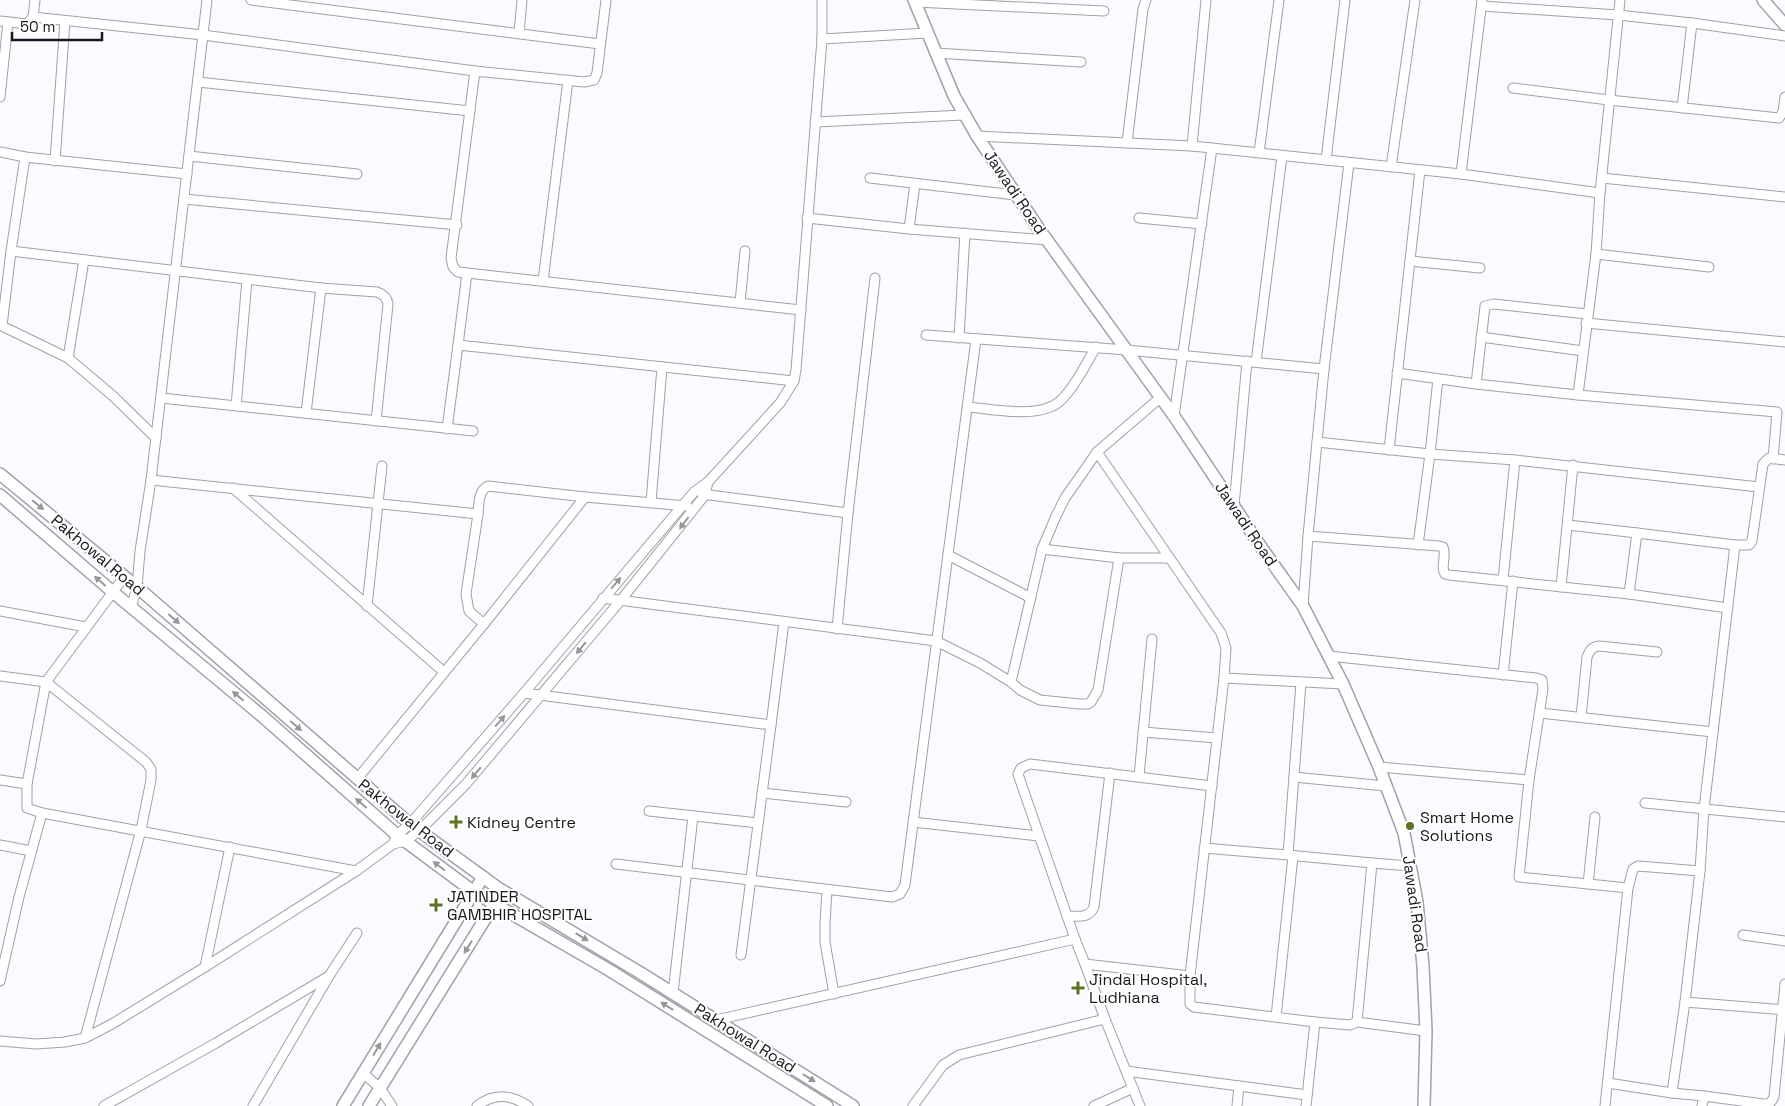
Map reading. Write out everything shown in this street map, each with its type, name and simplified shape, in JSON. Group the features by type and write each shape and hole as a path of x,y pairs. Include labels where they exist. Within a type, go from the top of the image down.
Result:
{"street":[{"path":"0,97 4,22 24,25 30,22 33,18 35,0"},
{"path":"131,608 137,587 140,551 151,480 208,0"},
{"path":"251,0 519,32 600,44"},
{"path":"519,32 522,0"},
{"path":"33,18 203,35 475,70 588,82 596,78 606,0"},
{"path":"415,827 603,598 694,492 708,482 780,402 794,381 822,39 822,0"},
{"path":"1127,142 1143,9 1146,0"},
{"path":"1192,146 1206,0"},
{"path":"1259,153 1280,0"},
{"path":"1326,160 1345,0"},
{"path":"1391,167 1415,0"},
{"path":"1578,395 1596,254 1600,193 1620,0"},
{"path":"915,1 1104,10"},
{"name":"Jawadi Road","path":"915,1 954,96 977,136 1015,195 1161,397 1303,606 1342,684 1404,833 1417,902 1420,933 1426,1031 1424,1106"},
{"path":"1765,1 1785,25"},
{"path":"1461,174 1482,3 1692,23 1785,36"},
{"path":"55,161 65,21"},
{"path":"1682,108 1692,23"},
{"path":"822,39 927,34"},
{"path":"935,53 1081,62"},
{"path":"475,70 457,224 451,258 454,270 466,273 801,310"},
{"path":"543,281 568,80"},
{"path":"198,82 470,111"},
{"path":"1513,88 1779,118 1783,112 1785,98"},
{"path":"815,122 964,115"},
{"path":"977,136 1192,146 1461,174 1600,193"},
{"path":"1174,416 1212,148"},
{"path":"0,152 55,161 187,174"},
{"path":"189,156 357,174"},
{"path":"1256,362 1282,156"},
{"path":"25,157 2,326 68,358 113,396 156,438"},
{"path":"1303,606 1324,369 1348,163"},
{"path":"1389,450 1420,170"},
{"path":"870,178 1015,195"},
{"path":"1602,178 1785,197"},
{"path":"909,229 915,184"},
{"path":"184,199 457,224"},
{"path":"807,218 909,229 1047,240"},
{"path":"1139,218 1202,224"},
{"path":"959,338 965,233"},
{"path":"11,251 247,280 383,294 388,304 376,421"},
{"path":"740,303 746,251"},
{"path":"1596,254 1709,267"},
{"path":"68,358 84,260"},
{"path":"1410,261 1480,268"},
{"path":"447,428 466,273"},
{"path":"837,629 848,512 875,278"},
{"path":"236,406 247,280"},
{"path":"306,413 321,288"},
{"path":"1476,384 1484,312 1485,306 1489,304 1785,342"},
{"path":"926,335 1096,347 1324,369"},
{"path":"1481,337 1583,351"},
{"path":"616,864 892,897 900,894 905,885 976,339"},
{"path":"458,345 794,381"},
{"path":"968,407 1020,411 1047,408 1059,402 1069,390 1096,347"},
{"path":"1234,506 1247,361"},
{"path":"651,502 662,367"},
{"path":"1397,373 1578,395 1781,412 1773,459"},
{"path":"1418,545 1438,379"},
{"path":"1011,682 1042,550 1065,498 1097,452 1161,397"},
{"path":"160,398 473,431"},
{"path":"1317,442 1430,454 1573,465 1759,487"},
{"path":"1097,452 1221,633 1226,648 1218,738 1190,976 1190,1004 1194,1007 1315,1022 1350,1025 1357,1022 1426,1031"},
{"path":"1568,525 1749,546 1752,541 1763,464 1769,458 1785,460"},
{"path":"1503,580 1515,460"},
{"path":"1561,587 1573,465"},
{"path":"367,606 382,466"},
{"name":"Pakhowal Road","path":"0,474 137,587 357,779 415,827 503,891 674,993 853,1106"},
{"path":"151,480 478,514"},
{"path":"0,1041 36,1044 65,1042 85,1038 112,1024 205,967 356,871 399,840 466,784 621,600 696,507 705,495 708,482"},
{"path":"484,624 469,611 466,594 480,494 488,486 696,507"},
{"path":"233,488 444,672"},
{"path":"694,492 705,495 848,512"},
{"name":"Pakhowal Road","path":"0,495 131,608 262,716 399,840 474,892 609,970 827,1106"},
{"path":"357,779 484,624 585,496"},
{"path":"1629,594 1637,533"},
{"path":"1308,536 1443,547 1445,551 1443,571 1446,574 1629,594 1728,608"},
{"path":"1672,1093 1685,1002 1700,871 1704,809 1735,545"},
{"path":"1042,550 1119,558 1169,558"},
{"path":"948,555 1031,598"},
{"path":"603,598 936,641 980,663 1025,693 1040,700 1084,704 1093,700 1098,690 1119,558"},
{"path":"124,577 114,593 86,627 46,682 27,784 27,808 30,811 356,871"},
{"path":"1503,675 1513,581"},
{"path":"0,611 86,627"},
{"path":"741,955 784,622"},
{"path":"1139,776 1152,639"},
{"path":"1581,717 1589,651 1594,646 1657,652"},
{"path":"1329,656 1542,680 1543,689 1529,780 1518,877 1628,888"},
{"path":"0,676 46,682 146,762 151,769 151,780 141,830 85,1038"},
{"path":"1224,678 1342,684"},
{"path":"1276,1017 1302,683"},
{"path":"524,692 770,725"},
{"path":"1540,713 1713,732"},
{"path":"1143,732 1218,738"},
{"path":"1140,1106 1075,939 1019,777 1020,768 1030,764 1212,786"},
{"path":"1378,767 1529,780"},
{"path":"1067,916 1086,916 1094,908 1110,773"},
{"path":"1294,777 1385,786"},
{"path":"0,780 27,784"},
{"path":"762,792 846,802"},
{"path":"1645,803 1785,817"},
{"path":"650,810 758,823"},
{"path":"0,981 2,954 42,813"},
{"path":"674,993 693,816"},
{"path":"1588,884 1595,817"},
{"path":"913,822 1039,836"},
{"path":"0,845 32,851"},
{"path":"205,967 230,847"},
{"path":"1204,848 1410,866"},
{"path":"1357,1022 1372,864"},
{"path":"1605,1106 1628,888 1633,869 1638,866 1700,871"},
{"path":"343,1106 483,877"},
{"path":"827,890 826,942 834,994"},
{"path":"369,1106 503,891"},
{"path":"253,1106 329,976 357,933"},
{"path":"1743,935 1785,941"},
{"path":"716,1020 1075,939"},
{"path":"1086,964 1190,976"},
{"path":"104,1106 118,1102 329,976"},
{"path":"1608,1083 1763,1104 1772,1102 1785,984"},
{"path":"1685,1002 1783,1010"},
{"path":"913,1106 943,1065 959,1055 1105,1020"},
{"path":"1306,1106 1315,1022"},
{"path":"1126,1071 1307,1095"},
{"path":"363,1073 380,1088 392,1106"},
{"path":"1237,1106 1240,1086"},
{"path":"1094,1106 1133,1088"},
{"path":"477,1106 485,1100 496,1096 518,1100 528,1106"},
{"path":"1702,1106 1704,1096"}],"place":[{"name":"Kidney Centre","path":"456,822"},
{"name":"Smart Home Solutions","path":"1410,826"},
{"name":"JATINDER GAMBHIR HOSPITAL","path":"436,905"},
{"name":"Jindal Hospital, Ludhiana","path":"1078,988"}]}
